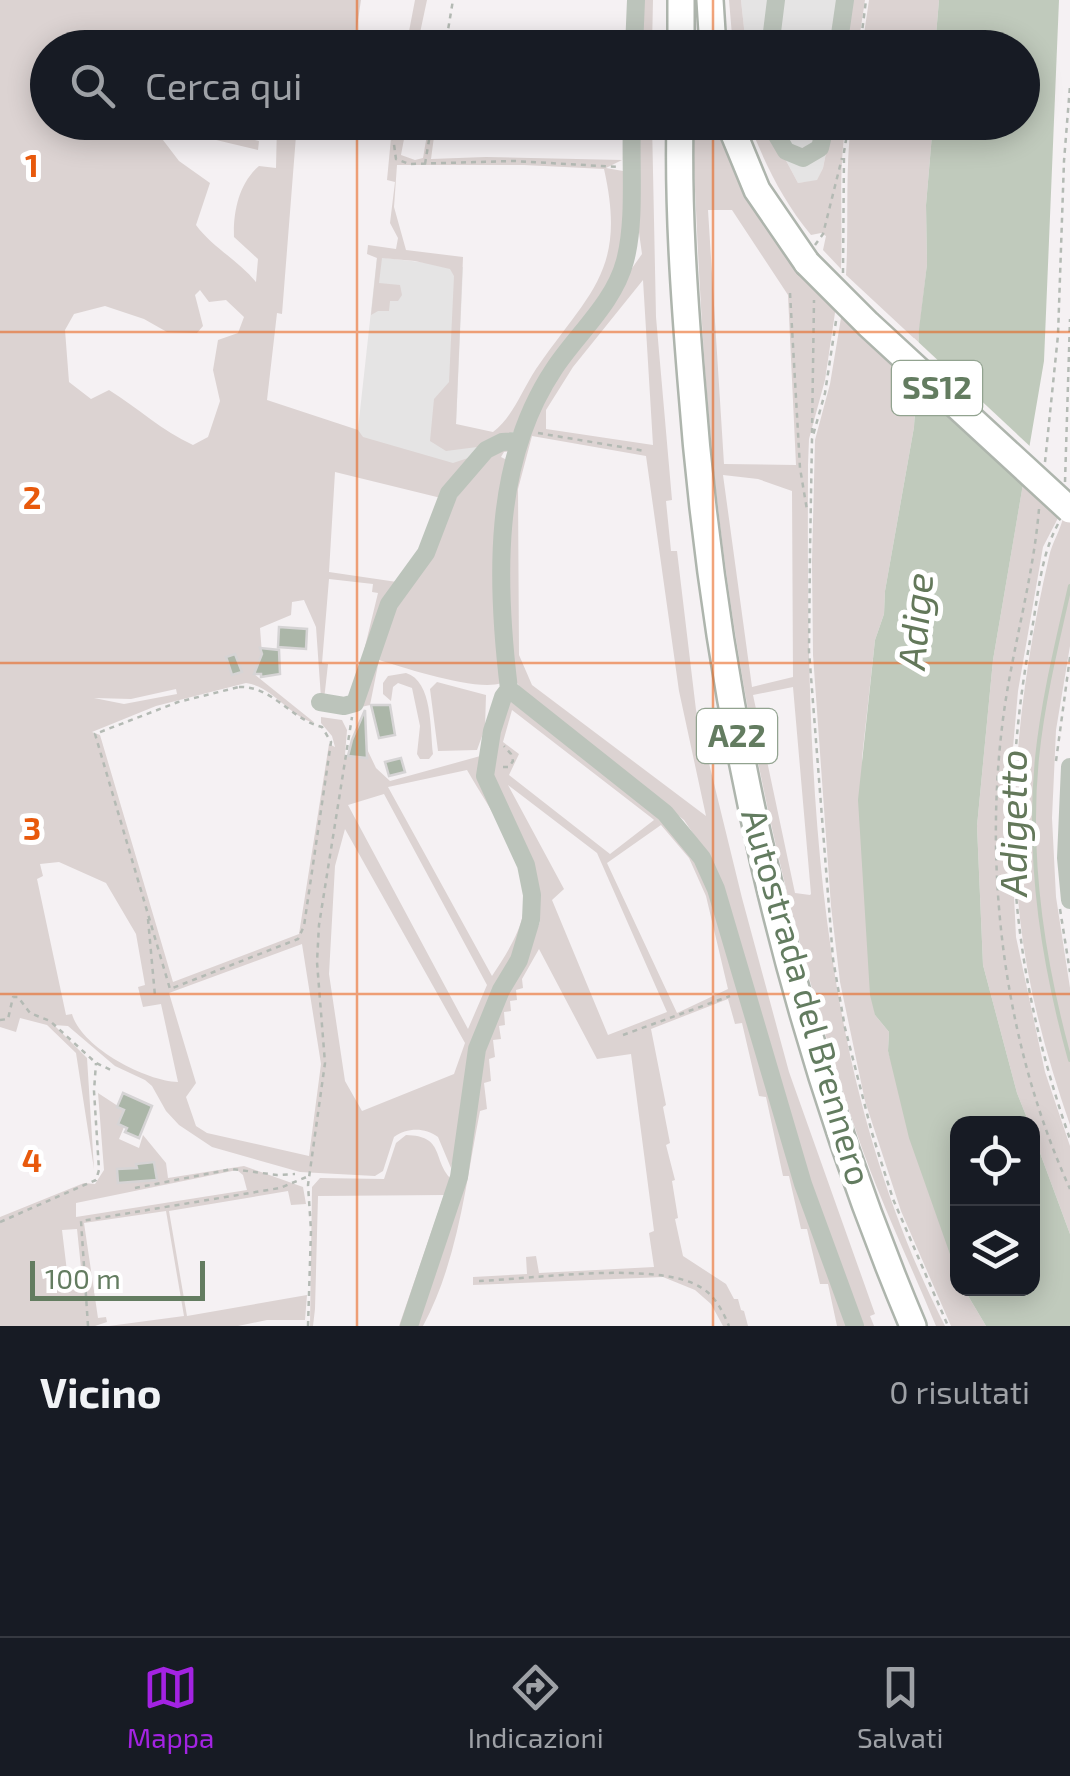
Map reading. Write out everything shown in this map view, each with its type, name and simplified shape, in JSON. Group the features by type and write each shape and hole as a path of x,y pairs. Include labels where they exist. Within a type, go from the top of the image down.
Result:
{"highway":[{"path":"666,0 666,30"},
{"path":"681,30 682,0"},
{"path":"710,0 712,30"},
{"path":"723,0 725,30"},
{"name":"Autostrada del Brennero","path":"665,140 670,308 683,473 702,623 726,758 752,882 802,1064 865,1249 896,1326"},
{"name":"Autostrada del Brennero","path":"680,140 685,304 698,470 718,629 742,758 768,882 817,1060 877,1242 913,1326"},
{"name":"SS12","path":"736,140 757,190 868,324 1066,503"},
{"name":"SS12","path":"751,140 776,198 812,256"}],"street":[{"path":"635,30 636,0"},
{"path":"772,30 776,0"},
{"path":"841,30 845,0"},
{"path":"631,140 625,264 602,305 554,369 520,436 504,508 504,658 509,689 665,813 702,858 716,889 804,1184 855,1326"},
{"path":"780,140 786,151 803,158 820,148 822,140"},
{"path":"318,707 355,703 389,604 426,553 448,493 486,450 520,436"},
{"path":"410,1326 459,1177 477,1049 500,990 518,960 531,920 532,894 526,865 485,776 492,731 502,697 509,689"},
{"path":"1070,768 1066,858 1070,900"}],"path":[{"path":"447,30 453,0"},
{"path":"862,30 866,0"},
{"path":"1044,476 1058,335 1070,86"},
{"path":"395,140 396,159 409,164 514,161 630,167"},
{"path":"424,164 429,140"},
{"path":"812,256 823,234 846,140"},
{"path":"841,288 844,152"},
{"path":"790,293 800,468 804,503 810,513"},
{"path":"814,300 810,651 839,994 856,1074 893,1199 948,1326"},
{"path":"1070,319 1066,503 1048,546 1023,678 1014,752 1012,832 1023,963 1045,1065 1070,1139"},
{"path":"812,439 825,393 836,320"},
{"path":"520,436 645,451"},
{"path":"1039,508 1035,555 1003,722 996,839 1005,959 1016,1020 1040,1114 1070,1189"},
{"path":"239,687 259,688 303,723 316,726 329,736 332,748 300,936 170,989 148,912 96,734 178,702 239,687"},
{"path":"308,1326 310,1176 325,1063 317,962 319,925 355,703"},
{"path":"316,726 318,707"},
{"path":"148,912 155,996"},
{"path":"624,1035 746,990"},
{"path":"0,1020 8,1020 13,997 18,997 30,1013 50,1021 96,1064 113,1071"},
{"path":"0,1222 96,1180 100,1170 94,1091 96,1064"},
{"path":"135,1188 232,1169 277,1176 295,1174"},
{"path":"88,1326 82,1221 280,1188 310,1176"},
{"path":"479,1282 665,1274 702,1288 721,1307 728,1326"}],"shaded area":[{"path":"0,0 361,0 357,30 30,30 30,140 163,140 179,161 210,183 196,225 256,282 258,259 234,237 239,198 259,166 276,168 277,140 296,140 282,314 277,313 267,400 358,430 363,437 453,463 477,455 441,498 335,472 329,572 397,582 352,700 378,593 372,592 373,584 329,579 322,663 328,664 324,700 316,627 304,600 292,602 291,615 260,628 262,654 254,674 315,723 265,690 246,683 156,706 92,732 100,735 173,982 299,934 329,744 335,747 321,717 342,720 347,730 345,755 366,758 367,749 376,768 390,781 484,755 528,884 521,943 496,984 451,1168 438,1137 421,1130 394,1137 383,1171 375,1176 300,1172 212,1147 179,1125 145,1080 115,1066 68,1026 54,1025 87,1058 94,1169 76,1053 47,1025 20,1018 16,1032 0,1027","holes":["200,290 209,302 226,300 244,317 238,333 218,340 213,370 220,401 208,437 193,445 109,390 91,399 69,382 65,330 74,314 105,306 144,319 167,332 197,333 203,326 195,295","176,689 177,694 124,704 94,698 131,699","467,770 497,820 514,857 524,894 515,938 492,976 388,787","384,794 487,985 468,1029 348,805","345,829 465,1043 454,1074 362,1111 345,1081 329,974 335,866","59,862 106,883 136,934 145,985 138,987 143,1007 161,1004 178,1082 149,1076 116,1060 88,1038 72,1014 66,1015 37,879 43,876 40,864","302,944 321,1064 309,1156 207,1133 196,1126 186,1097 196,1083 169,993"]},
{"path":"415,0 427,0 421,30 409,30"},
{"path":"642,0 653,0 652,30 640,30"},
{"path":"729,0 741,0 744,30 732,30"},
{"path":"741,0 852,0 848,30 744,30"},
{"path":"852,0 865,0 861,30 848,30"},
{"path":"869,0 939,0 936,30 865,30"},
{"path":"216,140 255,140 259,141 258,150"},
{"path":"391,140 404,140 401,155 415,160 423,158 426,140 434,140 431,159 622,160 606,168 623,171 623,239 618,266 515,431 485,446 446,451 430,441 434,399 449,382 454,276 450,269 382,258 379,283 400,285 402,295 398,301 390,301 389,311 371,315 377,258 367,254 368,245 396,249 398,238 390,223 395,182 387,180","holes":["397,165 604,169 611,232 599,278 500,426 493,432 456,424 463,257 406,250 394,207"]},
{"path":"637,140 652,140 656,317 672,500 666,501 671,551 677,551 696,710 789,1072 875,1314 870,1316 874,1326 860,1326 803,1164 711,860 684,820 522,691 515,679 508,646 511,486 548,387 642,254 635,204","holes":["643,280 653,445 546,429 546,410 573,367","532,436 646,456 679,691 706,816 532,685 519,655 518,489"]},
{"path":"693,140 732,140 836,306 825,380 809,439 808,465 810,686 825,905 842,1013 866,1120 900,1224 945,1326 936,1326 858,1137 791,908 756,752 729,595 705,369","holes":["708,210 732,210 788,295 796,465 724,464","723,475 758,479 792,491 793,677 752,687","793,687 811,894 810,895 795,893 753,695"]},
{"path":"756,140 775,140 798,183 817,180 829,140 844,140 841,269 823,250 826,236 811,235 768,167"},
{"path":"775,140 829,140 817,181 798,183"},
{"path":"850,140 932,140 926,205 927,264 918,342 846,275"},
{"path":"377,257 463,267 456,425 485,446 454,481 356,447"},
{"path":"842,312 915,380 914,427 884,614 875,640 862,758 875,1015 889,1032 888,1051 950,1251 950,1296 968,1296 986,1326 951,1326 901,1211 865,1101 840,982 813,655 815,440 830,384"},
{"path":"505,449 511,451 501,457 507,460 501,683 459,682 379,660 370,705 361,707 382,632 445,513 486,459"},
{"path":"1024,478 1059,509 1043,547 1018,691 1009,793 1016,937 1045,1072 1070,1146 1070,1234 1040,1153 1040,1116 1026,1116 1017,1093 983,965 977,826 993,660"},
{"path":"1064,514 1070,520 1070,646 1056,730 1052,818 1056,897 1070,988 1070,1125 1046,1049 1028,972 1020,919 1015,828 1019,737 1031,646 1049,557"},
{"path":"406,673 415,678 426,696 433,754 429,759 420,759 417,754 420,726 412,688 398,683 393,687 391,701 383,694 388,676"},
{"path":"437,682 486,695 485,728 477,750 438,751 430,689"},
{"path":"506,698 652,807 702,865 851,1326 837,1326 828,1284 820,1284 807,1229 801,1229 789,1176 783,1176 766,1097 759,1096 742,1023 735,1024 728,999 651,1029 666,1105 663,1107 670,1143 666,1145 675,1180 675,1219 683,1256 726,1284 734,1299 738,1299 748,1326 723,1326 711,1304 695,1290 663,1277 473,1285 473,1277 527,1274 526,1257 536,1256 539,1273 654,1267 649,1233 654,1231 631,1054 597,1059 539,949 522,979 523,988 516,990 517,1000 510,1001 511,1011 504,1012 505,1025 499,1026 501,1039 493,1040 495,1057 489,1059 491,1081 484,1083 487,1109 480,1111 453,1248 423,1326 414,1326 482,1046 540,922 489,775","holes":["512,710 653,819 654,820 610,854 509,775 519,754 503,742","508,785 597,853 667,1012 608,1035 552,900 564,889","661,825 689,858 706,896 728,989 677,1013 607,863"]},
{"path":"98,1093 124,1110 118,1124 124,1127 119,1139 139,1148 143,1135 166,1163 168,1178 244,1166 303,1187 306,1204 291,1205 288,1191 169,1211 187,1316 307,1295 305,1320 267,1320 238,1326 109,1326 184,1316 166,1211 84,1223 98,1318 106,1317 107,1322 95,1326 0,1326 0,1217 84,1183 95,1184 104,1170","holes":["237,1170 243,1175 247,1190 76,1217 76,1203","77,1229 83,1287 69,1288 62,1230"]},
{"path":"406,1135 427,1139 451,1179 406,1326 399,1326 444,1195 318,1196 315,1309 310,1326 312,1187 320,1178 384,1179 396,1143"}],"water":[{"name":"Adige","path":"939,0 1059,0 1044,361 993,660 977,826 983,965 1026,1116 950,1116 950,1254 909,1138 888,1051 889,1032 875,1015 870,995 858,800 875,640 884,614 914,427 927,264 926,205 932,140 1040,140 1040,30 936,30"},
{"path":"1040,1153 1070,1234 1070,1326 986,1326 968,1296 1040,1296"}],"pier":[{"path":"914,338 1034,450 1029,482 911,375"}],"building":[{"path":"279,627 307,629 306,649 278,647"},
{"path":"260,648 279,650 280,674 254,674 262,654"},
{"path":"235,654 242,672 232,675 226,657"},
{"path":"371,705 390,705 395,735 379,738"},
{"path":"365,710 367,758 348,756 352,740"},
{"path":"401,758 405,772 389,776 385,762"},
{"path":"123,1093 152,1106 139,1138 118,1124 124,1110 117,1107"},
{"path":"154,1162 157,1180 118,1183 117,1169"}],"waterway":[{"name":"Adigetto","path":"1070,586 1040,736 1034,796 1036,872 1045,948 1070,1060"}]}
